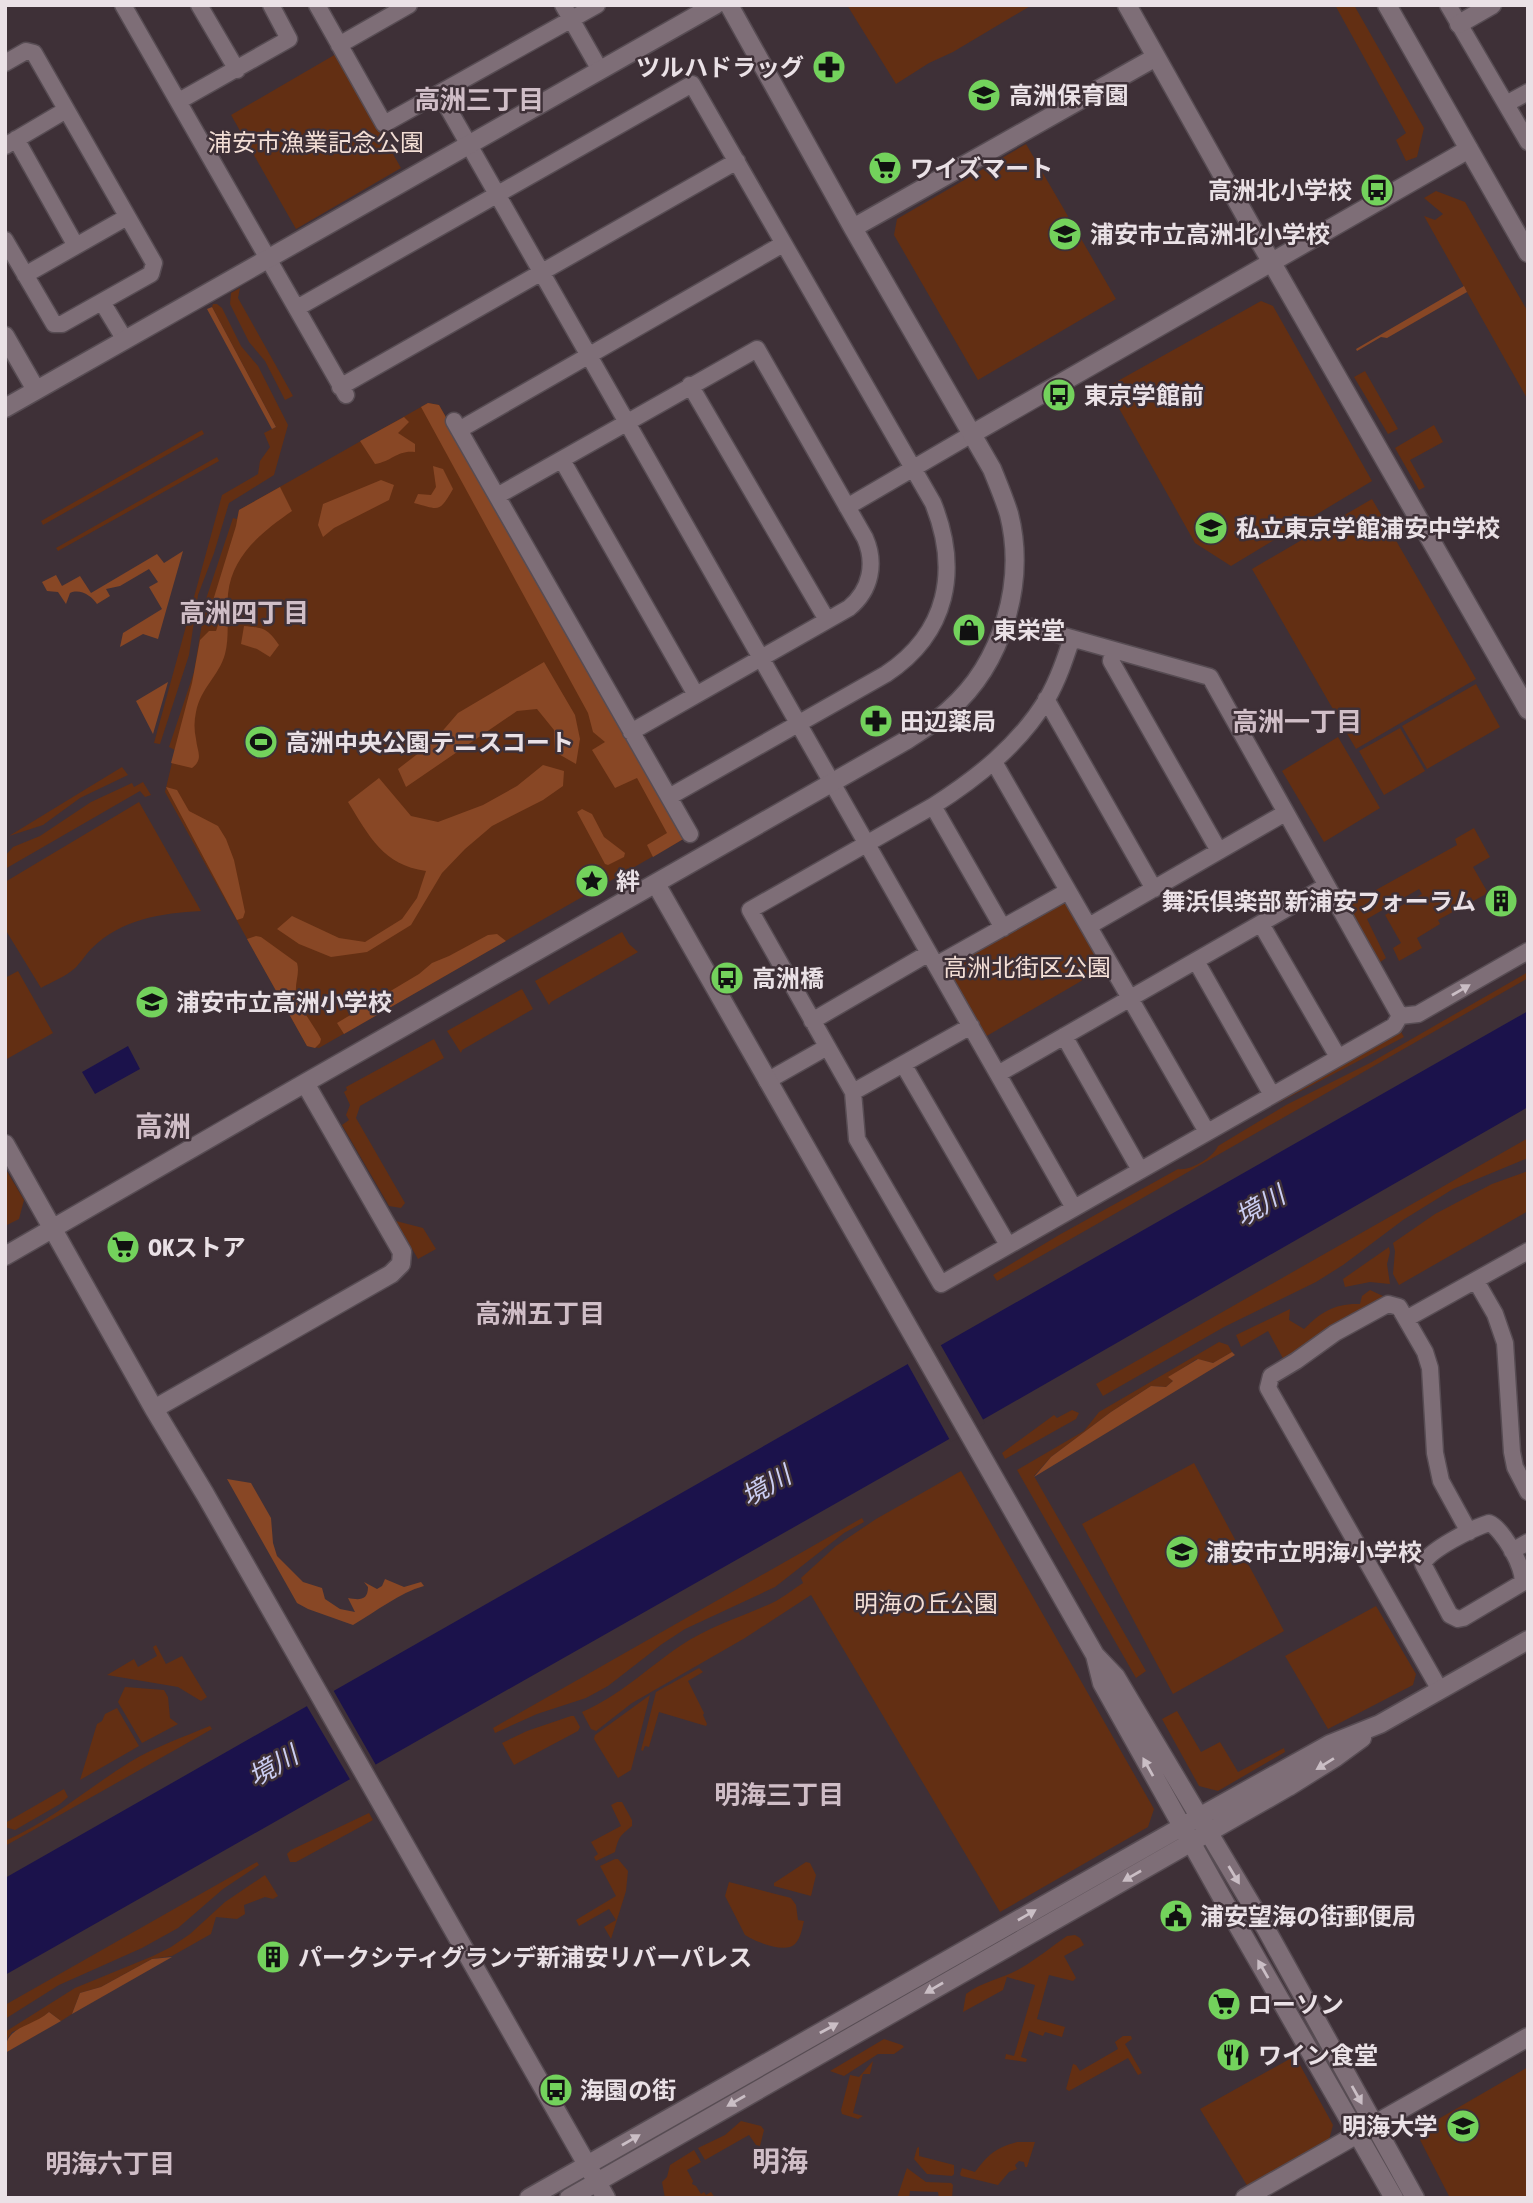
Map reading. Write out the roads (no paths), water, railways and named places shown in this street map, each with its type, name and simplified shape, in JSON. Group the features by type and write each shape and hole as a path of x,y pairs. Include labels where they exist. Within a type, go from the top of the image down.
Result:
{"street":[{"path":"123,5 343,391 541,272 737,161"},
{"path":"199,5 237,70"},
{"path":"179,102 289,39 271,5"},
{"path":"317,5 384,124 597,5"},
{"path":"339,45 409,5"},
{"path":"563,5 600,70"},
{"path":"5,408 715,5"},
{"path":"5,1256 905,741 950,709 971,687 997,643 1013,589 1012,534 1003,495 992,469 729,5"},
{"path":"1127,5 1528,710"},
{"path":"1387,5 1528,253"},
{"path":"1448,5 1528,142"},
{"path":"1459,24 1492,5"},
{"path":"5,63 26,51 34,53 154,263 151,274 62,324 54,324 5,240"},
{"path":"853,228 1156,57"},
{"path":"297,308 692,84 933,503 944,533 946,580 932,626 918,647 894,669 669,797"},
{"path":"1506,104 1528,92"},
{"path":"440,94 1074,1208"},
{"path":"66,110 11,143 76,246"},
{"path":"847,506 1469,149"},
{"path":"25,275 127,217"},
{"path":"690,834 457,426 783,244"},
{"path":"102,302 125,340"},
{"path":"5,336 36,390"},
{"path":"497,496 757,349 847,506 871,551 871,572 857,602 631,732"},
{"path":"690,385 827,620"},
{"path":"562,460 696,695"},
{"path":"1032,627 1210,677 1400,1016"},
{"path":"1072,638 1046,699 1026,728 994,762 933,806 750,910 853,1092 857,1139 941,1284 1394,1026 1400,1016"},
{"path":"1113,650 1111,661 1219,851"},
{"path":"1046,699 1154,889"},
{"path":"994,762 1207,1132"},
{"path":"933,806 1003,928"},
{"path":"1089,926 1285,813"},
{"path":"656,884 1095,1655 1116,1677 1266,1929 1365,2129 1394,2198"},
{"path":"998,1074 1326,886"},
{"path":"812,1021 932,959 1003,928 1068,891"},
{"path":"1261,924 1338,1057"},
{"path":"1400,1016 1418,1014 1528,951"},
{"path":"1196,961 1272,1095"},
{"path":"853,1092 971,1026"},
{"path":"1064,1036 1140,1170"},
{"path":"767,1081 827,1047"},
{"path":"903,1064 1007,1245"},
{"path":"154,1409 391,1274 401,1264 401,1252 305,1083"},
{"path":"5,1144 602,2190"},
{"path":"1406,1319 1528,1251"},
{"path":"1476,1281 1495,1314 1505,1343 1512,1452 1515,1467 1528,1492"},
{"path":"1440,1690 1268,1388 1271,1376 1335,1333 1388,1304 1399,1307 1430,1368 1435,1453 1441,1481 1469,1532"},
{"path":"1489,1523 1494,1525 1512,1551 1523,1572 1522,1583 1463,1618 1453,1617 1423,1564 1429,1555 1489,1523"},
{"path":"1512,1551 1528,1542"},
{"path":"529,2198 1186,1835 1208,1833 1326,1763 1380,1724 1528,1640"},
{"path":"1095,1655 1102,1683 1186,1835 1365,2129 1415,2198"},
{"path":"569,2198 602,2190 1186,1835 1199,1817 1330,1744 1380,1724"},
{"path":"1245,2198 1528,2037"}],"water":[{"name":"境川","path":"1528,1011 1528,1107 5,1975 5,1878"},
{"path":"128,1046 140,1069 95,1094 82,1072"}],"place":[{"name":"ツルハドラッグ","path":"829,67"},
{"name":"高洲保育園","path":"984,95"},
{"name":"ワイズマート","path":"885,168"},
{"name":"高洲北小学校","path":"1377,190"},
{"name":"浦安市立高洲北小学校","path":"1065,234"},
{"name":"東京学館前","path":"1059,395"},
{"name":"私立東京学館浦安中学校","path":"1211,528"},
{"name":"東栄堂","path":"969,630"},
{"name":"田辺薬局","path":"876,721"},
{"name":"高洲中央公園テニスコート","path":"261,742"},
{"name":"絆","path":"592,881"},
{"name":"舞浜倶楽部 新浦安フォーラム","path":"1501,901"},
{"name":"高洲橋","path":"727,978"},
{"name":"浦安市立高洲小学校","path":"152,1002"},
{"name":"OKストア","path":"123,1247"},
{"name":"浦安市立明海小学校","path":"1182,1552"},
{"name":"浦安望海の街郵便局","path":"1176,1916"},
{"name":"パークシティグランデ新浦安リバーパレス","path":"273,1957"},
{"name":"ローソン","path":"1224,2004"},
{"name":"ワイン食堂","path":"1233,2055"},
{"name":"海園の街","path":"556,2090"},
{"name":"明海大学","path":"1463,2126"}],"district":[{"name":"高洲三丁目","path":"479,100"},
{"name":"高洲四丁目","path":"244,613"},
{"name":"高洲一丁目","path":"1297,722"},
{"name":"高洲","path":"163,1126"},
{"name":"高洲五丁目","path":"540,1314"},
{"name":"明海三丁目","path":"779,1795"},
{"name":"明海","path":"780,2161"},
{"name":"明海六丁目","path":"110,2164"}],"park label":[{"name":"浦安市漁業記念公園","path":"316,142"},
{"name":"高洲北街区公園","path":"1027,967"},
{"name":"明海の丘公園","path":"926,1603"}]}
